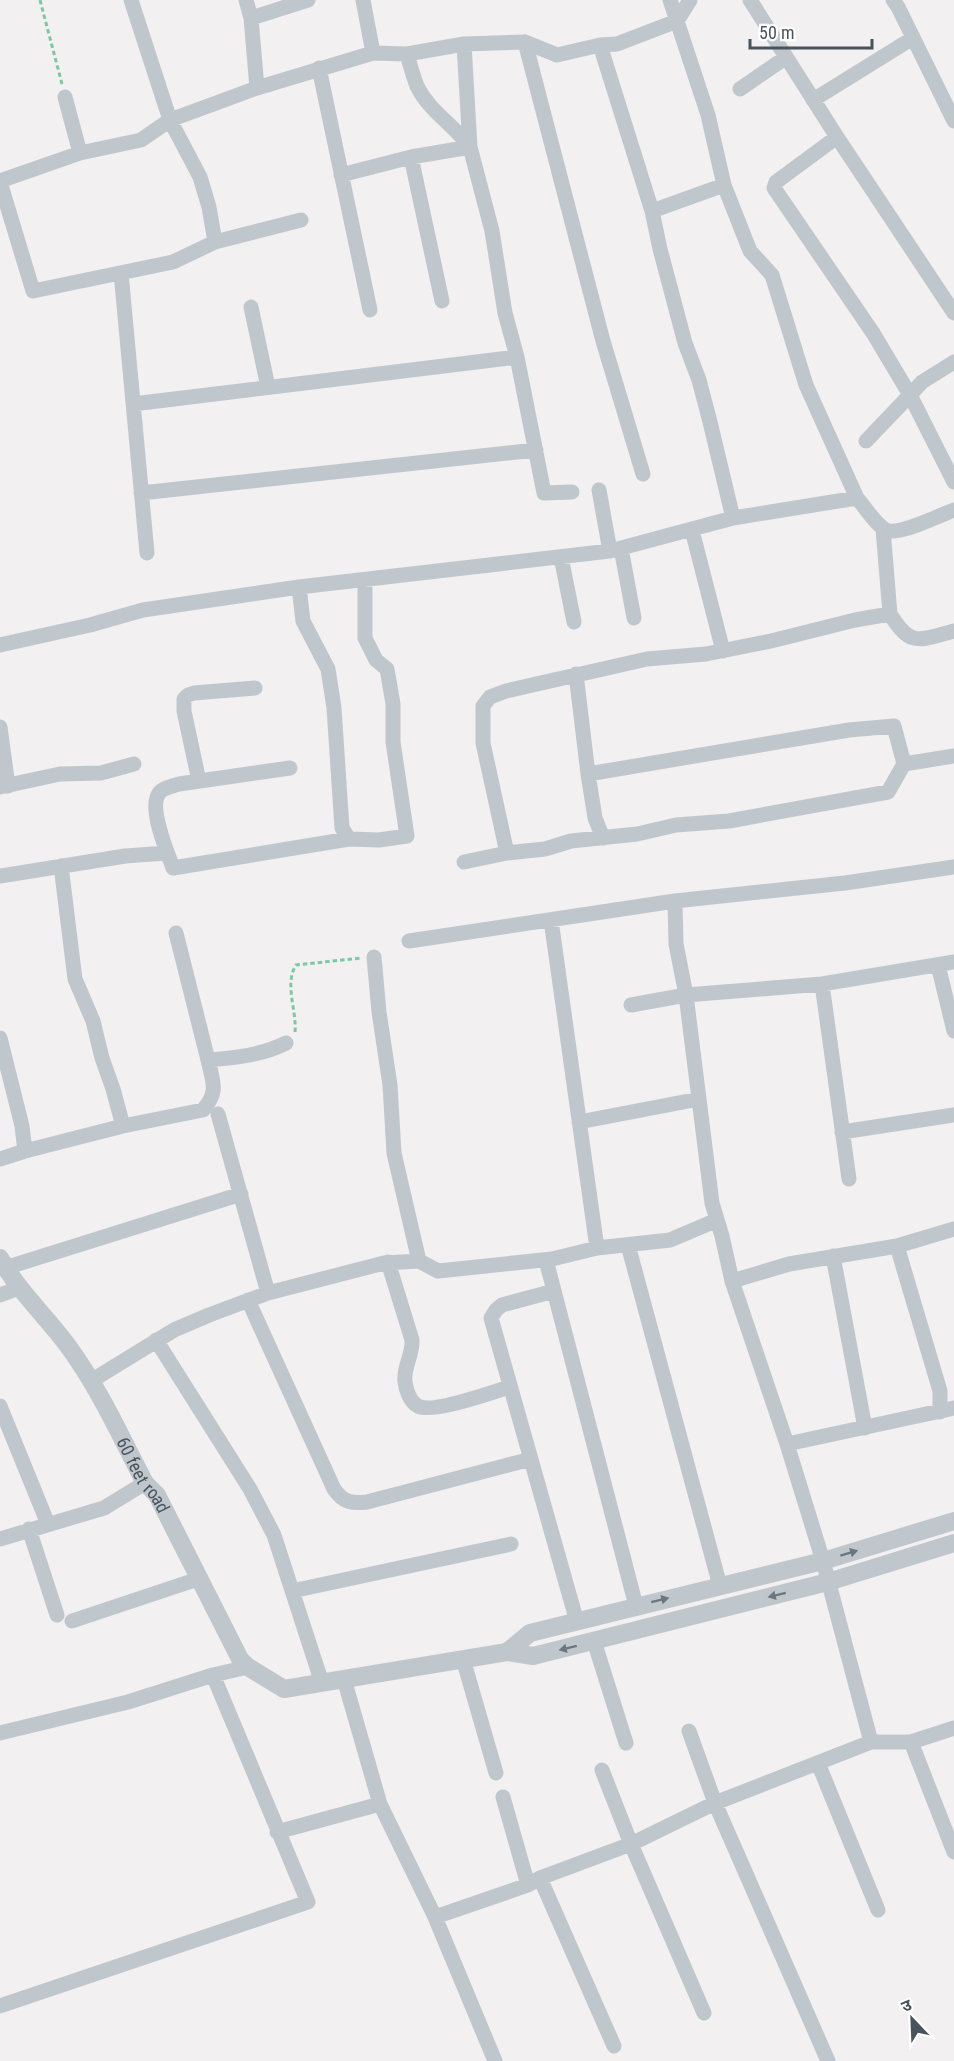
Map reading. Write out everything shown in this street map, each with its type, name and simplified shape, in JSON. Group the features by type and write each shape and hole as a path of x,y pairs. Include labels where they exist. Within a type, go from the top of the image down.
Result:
{"street":[{"path":"130,0 170,120 200,177 209,207 215,242"},
{"path":"246,0 251,18 257,88"},
{"path":"251,18 308,0"},
{"path":"363,0 373,52"},
{"path":"670,0 708,115 724,185 750,251 772,275 806,384 857,498 883,529 892,532 954,510"},
{"path":"301,220 215,242 173,262 33,291 0,182 80,153 141,140 170,120 257,88 373,52 407,54 464,44 525,42 557,55 600,45 617,44 677,21 690,0"},
{"path":"750,0 785,58 954,313"},
{"path":"893,0 954,121"},
{"path":"813,100 913,38"},
{"path":"525,42 603,341 643,474"},
{"path":"464,44 470,147 492,231 505,313 517,357 544,493 572,492"},
{"path":"600,45 652,211 673,300 710,422 733,518"},
{"path":"407,54 418,86 428,101 441,117 462,135 470,147"},
{"path":"740,89 785,58"},
{"path":"319,68 370,310"},
{"path":"65,97 80,153"},
{"path":"837,137 776,182 774,188 867,324 910,395 954,482"},
{"path":"341,175 411,157 470,147"},
{"path":"411,157 442,301"},
{"path":"652,211 724,185"},
{"path":"122,273 147,553"},
{"path":"251,307 268,387"},
{"path":"133,404 517,357"},
{"path":"866,441 922,382 954,362"},
{"path":"141,493 536,450"},
{"path":"599,490 634,618"},
{"path":"0,645 90,625 143,610 299,587 615,550 733,518 857,498"},
{"path":"883,529 890,614 900,630 909,636 923,639 954,631"},
{"path":"692,530 723,651"},
{"path":"561,557 574,622"},
{"path":"290,768 199,781 166,788 159,792 155,801 155,814 173,868 349,839 379,840 407,836 395,753 393,704 387,669 376,660 365,638 365,580"},
{"path":"299,587 303,621 328,669 334,708 341,821 349,839"},
{"path":"507,853 483,743 483,706 490,697 576,674 647,659 723,651 890,614"},
{"path":"576,674 595,818 603,838"},
{"path":"199,781 184,711 184,699 188,694 194,693 255,688"},
{"path":"464,862 507,853 545,849 571,841 637,834 676,825 729,821 888,792 904,764 894,726 837,732 588,774"},
{"path":"0,728 4,786 60,774 101,773 134,764"},
{"path":"904,764 954,756"},
{"path":"0,876 125,856 167,853"},
{"path":"61,866 75,979 93,1020 123,1126"},
{"path":"410,941 675,901 845,883 954,867"},
{"path":"675,901 676,944 686,995 712,1203 732,1281 787,1444 823,1561 871,1742"},
{"path":"551,920 597,1248"},
{"path":"0,1159 123,1126 203,1110 212,1100 215,1089 176,933"},
{"path":"374,957 379,1012 390,1085 394,1152 419,1261"},
{"path":"631,1005 686,995 822,984 954,962"},
{"path":"938,965 954,1031"},
{"path":"822,984 849,1179"},
{"path":"0,1038 22,1126 25,1151"},
{"path":"208,1060 275,1049 286,1043"},
{"path":"579,1122 699,1099"},
{"path":"218,1114 268,1293"},
{"path":"842,1132 954,1115"},
{"path":"3,1263 241,1194"},
{"path":"91,1381 156,1340 209,1315 268,1293 388,1262 419,1261 438,1271 546,1260 597,1248 670,1240 717,1220"},
{"path":"732,1281 789,1264 897,1246 954,1229"},
{"path":"628,1245 720,1586"},
{"path":"787,1444 947,1410 897,1246"},
{"path":"833,1256 866,1428"},
{"path":"546,1260 636,1606"},
{"path":"388,1262 412,1340 413,1349 405,1369 405,1381 412,1401 425,1409 509,1387"},
{"name":"60 feet road","path":"3,1263 19,1288 67,1345 91,1381 145,1482 157,1495 240,1659 248,1667 284,1689 322,1683"},
{"path":"0,1295 19,1288"},
{"path":"554,1291 502,1305 491,1318 577,1622"},
{"path":"248,1300 333,1489 340,1499 347,1503 367,1502 531,1459"},
{"path":"156,1340 250,1489 274,1535 322,1683 507,1652 533,1656 828,1582 954,1543"},
{"path":"0,1406 48,1524"},
{"path":"0,1539 104,1508 145,1482"},
{"path":"507,1652 530,1633 823,1561 954,1521"},
{"path":"29,1529 57,1616"},
{"path":"292,1591 511,1544"},
{"path":"72,1621 198,1579"},
{"path":"594,1641 626,1743"},
{"path":"463,1659 496,1773"},
{"path":"0,1733 128,1702 213,1675 248,1667"},
{"path":"0,2006 308,1902 213,1675"},
{"path":"344,1679 380,1804 435,1917 495,2061"},
{"path":"435,1917 631,1844 715,1803 871,1742 911,1742 954,1728"},
{"path":"689,1731 715,1803 828,2061"},
{"path":"911,1742 954,1852"},
{"path":"818,1763 878,1910"},
{"path":"602,1770 631,1844 704,2013"},
{"path":"503,1797 534,1881 614,2046"},
{"path":"277,1832 380,1804"}],"path":[{"path":"40,0 65,97"},
{"path":"286,1043 296,1032 291,980 296,964 374,957"}]}
